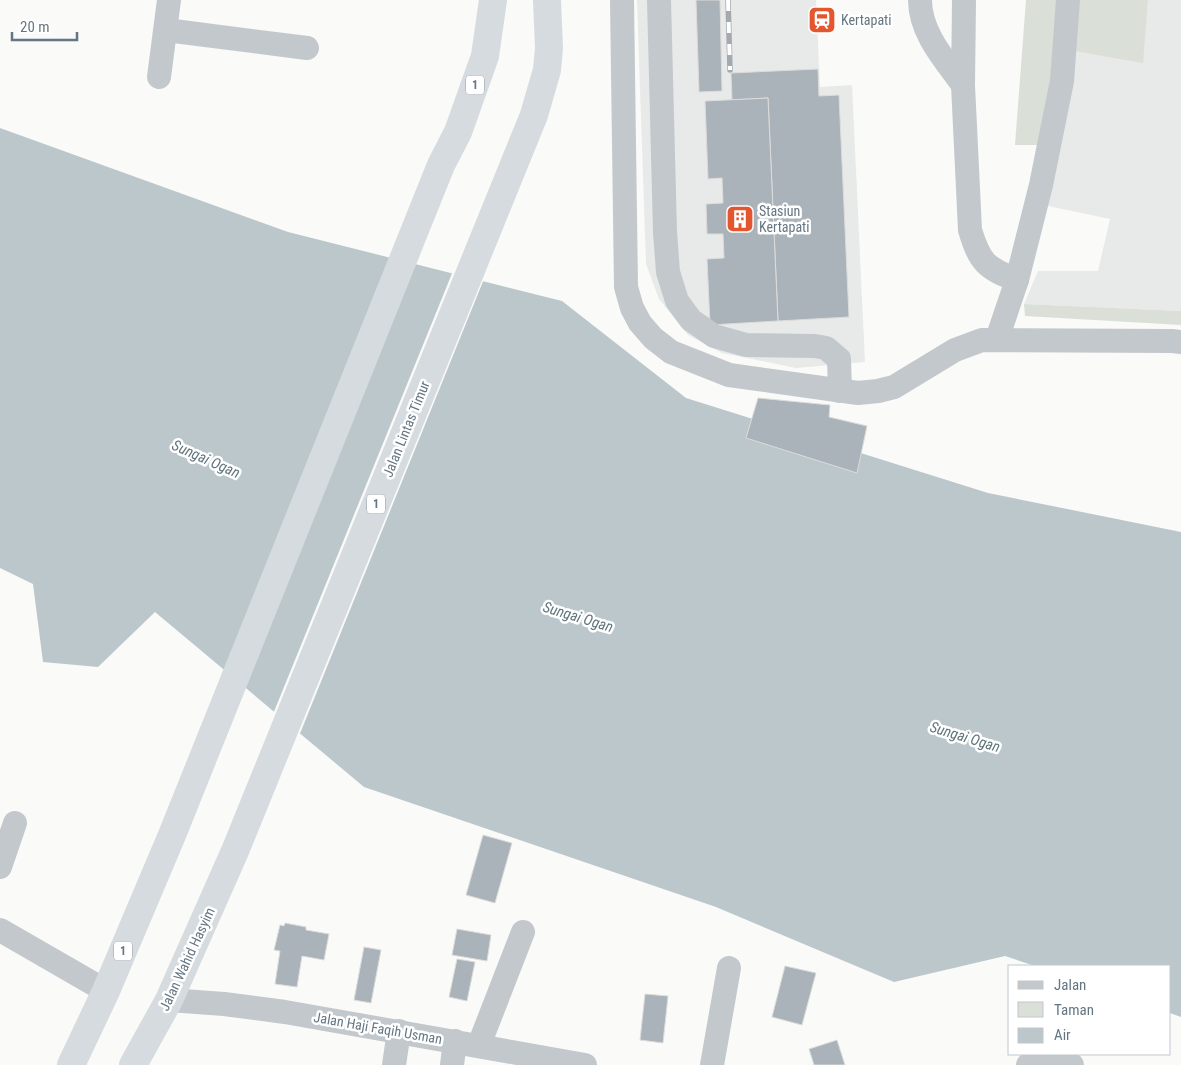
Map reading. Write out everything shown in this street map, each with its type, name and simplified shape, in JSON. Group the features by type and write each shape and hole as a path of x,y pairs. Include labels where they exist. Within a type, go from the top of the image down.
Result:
{"highway":[{"name":"1","path":"71,1065 106,992 172,835 441,164 458,132 485,56 493,0"},
{"name":"Jalan Lintas Timur","path":"235,851 534,115 547,70 549,48 547,0"},
{"name":"Jalan Wahid Hasyim","path":"133,1065 169,1000 235,851"}],"street":[{"path":"159,77 169,0"},
{"path":"622,0 626,287 632,308 640,323 653,338 671,352 729,374 858,393 894,387 955,350 982,340 1181,342"},
{"path":"658,0 664,232 668,272 677,301 691,320 714,336 746,345 815,346 826,348 838,359 840,391"},
{"path":"920,0 923,21 929,33 963,85"},
{"path":"964,0 963,85 970,230 975,248 985,264 996,272 1017,280"},
{"path":"998,339 1017,280 1041,185 1062,81 1068,0"},
{"path":"166,30 307,48"},
{"path":"0,867 16,823"},
{"path":"0,930 106,992"},
{"path":"480,1045 523,932"},
{"path":"712,1065 729,968"},
{"name":"Jalan Haji Faqih Usman","path":"169,1000 224,1004 285,1012 480,1045 578,1064"},
{"path":"394,1065 399,1031"},
{"path":"452,1065 455,1041"},
{"path":"1028,1065 1036,1061 1072,1065"}],"shaded area":[{"path":"637,0 816,0 820,87 852,85 865,362 796,368 722,353 688,335 659,299 646,264"},
{"path":"1148,0 1181,0 1181,311 1024,304 1038,271 1098,271 1110,219 1048,206 1074,51 1142,62"}],"green space":[{"path":"1026,0 1059,0 1051,82 1041,145 1015,145"},
{"path":"1078,0 1148,0 1143,63 1074,51"},
{"path":"1024,304 1181,311 1181,325 1025,316"}],"water":[{"name":"Sungai Ogan","path":"0,128 288,232 562,301 686,398 988,493 1181,532 1181,1017 1171,1013 1171,965 1032,965 1005,956 894,982 716,907 364,787 155,612 98,667 43,662 33,584 0,568"}],"pier":[{"path":"453,271 484,279 299,736 273,714"}],"building":[{"path":"696,0 720,0 722,91 699,92"},
{"path":"818,69 819,96 839,95 849,317 778,321 768,98 732,100 731,73"},
{"name":"Stasiun Kertapati","path":"768,98 778,321 710,325 707,259 724,258 723,234 707,234 706,204 723,203 722,178 708,179 705,101"},
{"path":"758,398 830,405 829,417 867,426 857,473 746,438"},
{"path":"483,835 512,843 495,903 466,895"},
{"path":"285,923 306,927 306,930 329,934 324,960 302,956 297,987 275,984 280,951 274,950 280,925 284,926"},
{"path":"457,929 491,935 487,961 452,955"},
{"path":"364,947 381,950 371,1003 354,1000"},
{"path":"457,959 475,962 467,1001 449,997"},
{"path":"785,966 816,973 802,1025 772,1017"},
{"path":"645,994 668,996 663,1043 640,1040"},
{"path":"837,1040 845,1065 814,1065 809,1049"}],"railway":[{"path":"728,0 730,70"}],"place":[{"name":"Kertapati","path":"822,20"},
{"name":"Stasiun Kertapati","path":"740,219"}]}
